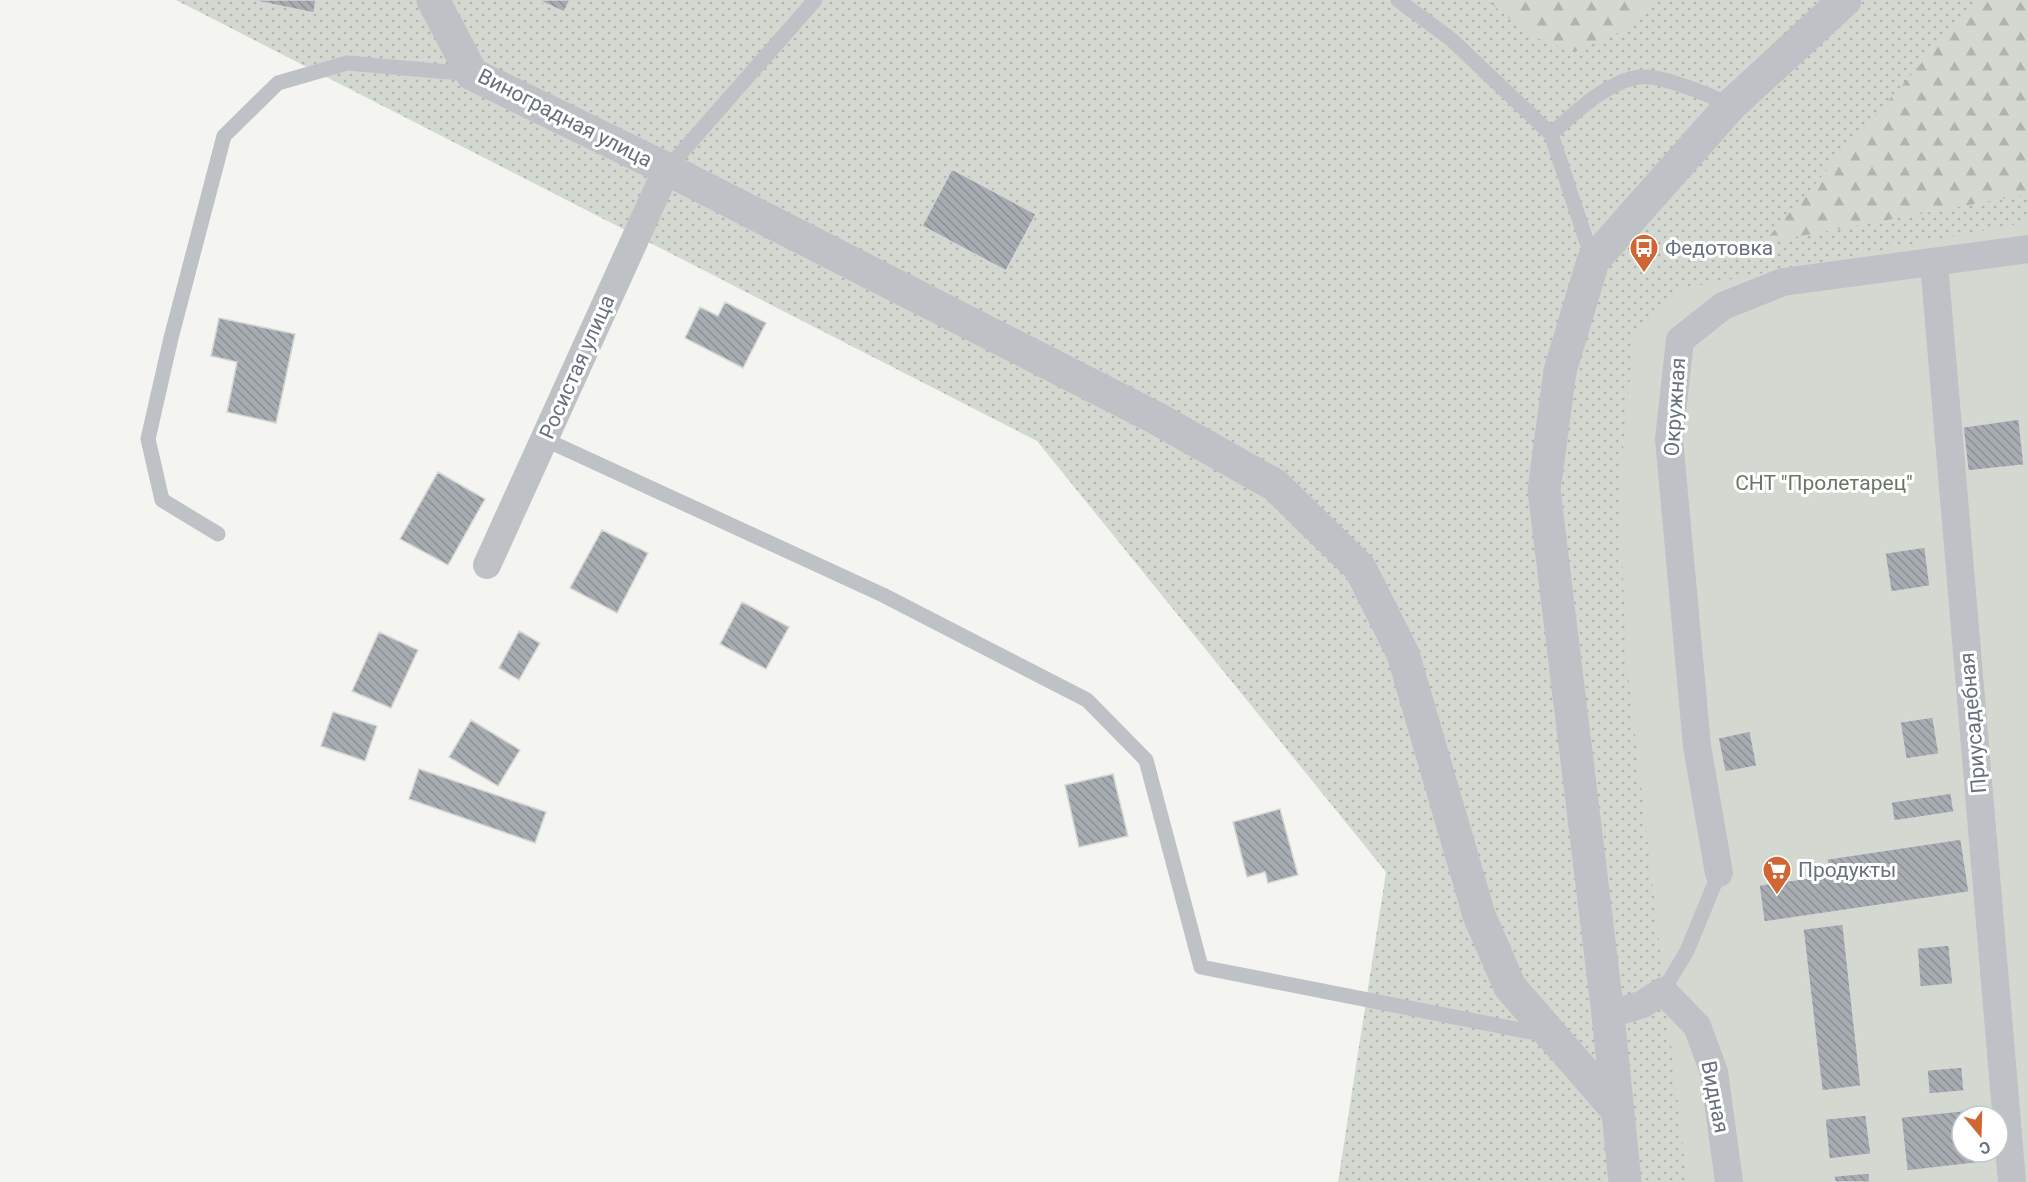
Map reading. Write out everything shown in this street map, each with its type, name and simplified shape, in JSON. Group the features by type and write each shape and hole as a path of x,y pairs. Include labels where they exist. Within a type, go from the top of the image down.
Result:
{"street":[{"name":"Виноградная улица","path":"433,0 472,74 667,169 1156,418 1275,485 1360,568 1403,654 1479,915 1510,987 1617,1109"},
{"path":"1625,1182 1608,1015 1544,490 1560,371 1593,261 1731,105 1845,0"},
{"name":"Росистая улица","path":"487,565 667,169"},
{"name":"Окружная","path":"1719,873 1697,746 1669,439 1680,340 1723,306 1783,282 2028,249"},
{"name":"Приусадебная","path":"1934,263 2012,1182"},
{"path":"1608,1015 1644,1004 1663,991"},
{"name":"Видная","path":"1663,991 1697,1026 1714,1072 1729,1182"}],"lane":[{"path":"667,169 815,0"},
{"path":"1398,0 1452,40 1551,134 1593,261"},
{"path":"218,534 162,500 148,439 171,338 224,136 278,83 347,63 472,74"},
{"path":"1551,134 1597,94 1640,76 1684,85 1731,105"},
{"path":"544,439 883,596 1087,700 1146,760 1201,967 1554,1037"},
{"path":"1663,991 1687,951 1719,873"}],"green space":[{"path":"176,0 2028,0 2028,1182 1338,1182 1386,872 1037,441"},
{"path":"1487,0 1654,0 1631,27 1574,52 1529,35"},
{"path":"1977,0 2028,0 2028,194 1763,243"},
{"name":"СНТ \"Пролетарец\"","path":"2028,222 2028,1182 1687,1182 1627,664 1619,491 1634,334 1680,289"}],"building":[{"path":"251,0 316,0 314,13"},
{"path":"538,0 570,0 564,12"},
{"path":"952,169 1036,214 1006,271 922,226"},
{"path":"725,302 766,323 743,368 685,338 700,307 718,316"},
{"path":"219,318 295,334 276,423 227,412 237,362 211,356"},
{"path":"2019,419 2024,465 1968,471 1963,427"},
{"path":"438,472 485,499 448,565 400,539"},
{"path":"602,530 648,553 617,613 570,588"},
{"path":"1925,547 1930,586 1891,592 1885,553"},
{"path":"742,602 789,627 766,669 720,644"},
{"path":"519,631 540,643 519,680 499,668"},
{"path":"379,632 418,650 391,708 352,691"},
{"path":"333,712 377,726 365,761 321,746"},
{"path":"1933,717 1939,754 1906,759 1900,722"},
{"path":"471,720 520,750 498,786 449,757"},
{"path":"1750,731 1757,766 1725,772 1718,738"},
{"path":"419,769 546,812 535,843 409,799"},
{"path":"1113,774 1128,836 1079,847 1065,785"},
{"path":"1951,793 1954,812 1894,821 1891,802"},
{"path":"1280,809 1298,875 1268,883 1265,872 1247,877 1233,822"},
{"path":"1961,839 1969,892 1764,922 1759,885 1829,875 1827,859"},
{"path":"1843,924 1861,1086 1822,1091 1803,929"},
{"path":"1949,945 1953,984 1920,987 1917,948"},
{"path":"1962,1067 1964,1091 1929,1094 1927,1070"},
{"path":"1950,1112 1950,1164 1968,1164 1907,1171 1901,1117"},
{"path":"1866,1115 1871,1154 1829,1159 1825,1119"},
{"path":"1869,1173 1870,1182 1835,1182 1834,1176"}],"place":[{"name":"Федотовка","path":"1644,274"},
{"name":"Продукты","path":"1777,896"}]}
